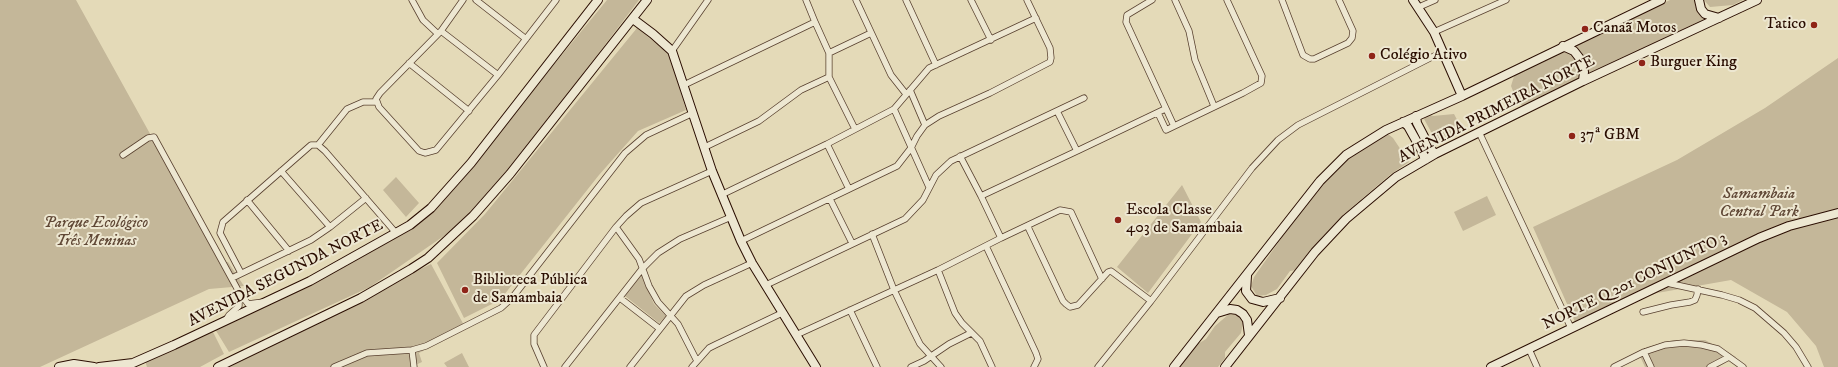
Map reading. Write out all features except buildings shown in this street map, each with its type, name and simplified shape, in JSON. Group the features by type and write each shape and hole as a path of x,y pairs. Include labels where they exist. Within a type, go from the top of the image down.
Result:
{"main road":[{"name":"AVENIDA SEGUNDA NORTE","path":"99,367 133,363 265,303 329,271 396,233 431,208 456,182 598,0"},
{"path":"218,367 361,298 428,258 473,216 505,180 647,0"},
{"path":"1413,0 1434,32 1462,96"},
{"name":"AVENIDA PRIMEIRA NORTE","path":"1174,367 1320,181 1346,155 1373,137 1403,122 1462,96 1661,0"},
{"path":"1699,0 1701,9 1705,14 1719,18"},
{"name":"AVENIDA PRIMEIRA NORTE","path":"1225,367 1315,252 1346,219 1396,177 1435,154 1583,81 1757,0"},
{"path":"633,19 672,51 712,171 741,241 752,263 813,366"},
{"path":"1563,46 1574,51 1581,60 1584,72 1583,81"},
{"path":"1416,116 1417,123 1430,148 1435,154"},
{"path":"1403,122 1408,126 1422,151 1425,160"},
{"name":"NORTE Q 201 CONJUNTO 3","path":"1491,367 1759,238 1789,226 1838,213"},
{"path":"1248,273 1246,291 1252,299 1263,302 1280,298"},
{"path":"1217,312 1230,309 1237,310 1243,314 1247,320 1249,335"},
{"path":"59,367 74,364 94,367"}],"street":[{"path":"412,0 423,20 498,75"},
{"path":"463,0 440,33 409,63 376,99 379,107 419,151 425,153 436,150 498,75 554,1"},
{"path":"476,0 526,39"},
{"path":"672,51 708,0"},
{"path":"806,0 829,53 830,77 855,129"},
{"path":"856,0 870,34 891,75 908,92 925,125"},
{"path":"906,0 936,65"},
{"path":"972,0 991,40"},
{"path":"741,241 897,166 925,125 939,116 990,93 1050,62 1050,48 1028,0"},
{"path":"1152,0 1144,2 1126,15 1126,22 1174,126"},
{"path":"1175,0 1189,31 1195,60 1214,106"},
{"path":"1158,113 1166,130 1262,83 1263,80 1227,0"},
{"path":"1282,0 1303,55 1310,59 1314,59 1348,43 1352,38 1353,31 1338,0"},
{"path":"1419,7 1435,0"},
{"path":"1434,32 1506,0"},
{"path":"721,194 828,144 894,109 922,74 929,68 1036,18"},
{"path":"684,85 815,22"},
{"path":"829,53 870,34"},
{"path":"1098,367 1151,301 1252,168 1278,140 1298,124 1442,52"},
{"path":"409,63 469,111"},
{"path":"704,147 759,121 801,90 830,77"},
{"path":"766,285 905,219 923,200 929,187 943,168 960,156 1084,98"},
{"path":"318,145 347,109 363,102 377,102"},
{"path":"894,109 910,148 929,187"},
{"path":"981,196 1165,109"},
{"path":"1057,111 1077,151"},
{"path":"334,367 367,353 412,350 445,337 501,308 512,298 625,153 646,135 692,113"},
{"path":"1479,132 1571,328"},
{"path":"123,154 148,138 154,137 239,292 248,304 259,302 265,303"},
{"path":"828,144 849,190"},
{"path":"241,273 222,237 220,230 223,222 308,146 318,145 329,154 396,233"},
{"path":"960,156 1001,238"},
{"path":"281,171 330,227"},
{"path":"544,367 534,344 534,335 616,227 626,216 642,203 712,171"},
{"path":"232,278 311,240 366,198"},
{"path":"830,199 852,243"},
{"path":"247,200 289,251"},
{"path":"796,335 938,270 1060,210 1071,212 1102,279"},
{"path":"565,367 642,269 658,253 680,239 731,217"},
{"path":"616,227 639,259 642,269 658,302 671,315 684,335 697,361"},
{"path":"1028,227 1063,301 1066,304 1070,306 1078,305 1108,272 1114,272 1151,301"},
{"path":"872,234 894,290 920,344 941,367"},
{"path":"986,246 1036,353 1038,359 1034,367"},
{"path":"630,367 686,296 694,290 752,263"},
{"path":"938,270 955,312 962,323 980,341 992,367"},
{"path":"1667,283 1698,289 1739,300 1755,308 1784,333 1808,367"},
{"path":"1643,312 1690,302 1694,300 1698,289"},
{"path":"226,320 238,306 239,292"},
{"path":"620,298 660,329"},
{"path":"850,310 877,367"},
{"path":"692,367 715,344 782,313"},
{"path":"911,367 948,344 971,332"},
{"path":"1614,367 1644,352 1665,345 1684,343 1718,349 1743,367"},
{"path":"1529,349 1537,367"},
{"path":"412,350 414,367"},
{"path":"1644,352 1651,367"},
{"path":"1710,367 1729,357"}],"green space":[{"name":"Parque Ecológico Três Meninas","path":"0,0 76,0 221,262 228,262 244,286 209,289 40,367 0,367"},
{"path":"607,0 639,0 477,213 370,287 229,352 215,329 345,265 441,202"},
{"path":"1670,0 1695,0 1695,6 1706,18 1523,106 1517,101 1511,86 1515,73"},
{"path":"1704,0 1743,0 1733,5 1710,7"},
{"path":"637,28 669,54 686,110 638,131 599,175 500,300 464,318 437,263 485,214"},
{"name":"Samambaia Central Park","path":"1838,58 1838,367 1824,367 1816,346 1787,312 1731,280 1657,293 1575,322 1533,227 1677,160 1765,108"},
{"path":"1427,114 1433,116 1454,114 1462,129 1443,143 1435,139 1424,119"},
{"path":"1388,134 1393,138 1409,162 1391,174 1344,214 1298,270 1290,271 1277,289 1266,295 1257,296 1251,286 1254,277 1323,179 1356,151"},
{"path":"396,177 419,203 406,217 383,190"},
{"path":"1182,185 1201,222 1148,293 1117,267"},
{"path":"1487,196 1496,215 1463,231 1454,212"},
{"path":"431,264 466,329 419,353 422,362 411,367 218,367"},
{"path":"641,274 654,304 666,316 659,323 625,296"},
{"path":"1229,314 1239,316 1243,323 1241,333 1225,352 1225,358 1218,367 1179,367 1196,345 1206,339 1215,326"},
{"path":"212,330 224,354 200,367 147,367 145,361"},
{"path":"1674,340 1705,340 1736,357 1718,367 1645,367 1638,352 1647,347"},
{"path":"462,353 469,367 447,367 444,363"}],"place":[{"name":"Tatico","path":"1814,25"},
{"name":"Canaã Motos","path":"1585,29"},
{"name":"Colégio Ativo","path":"1372,56"},
{"name":"Burguer King","path":"1642,63"},
{"name":"37ª GBM","path":"1572,136"},
{"name":"Escola Classe 403 de Samambaia","path":"1118,220"},
{"name":"Biblioteca Pública de Samambaia","path":"465,290"}]}
